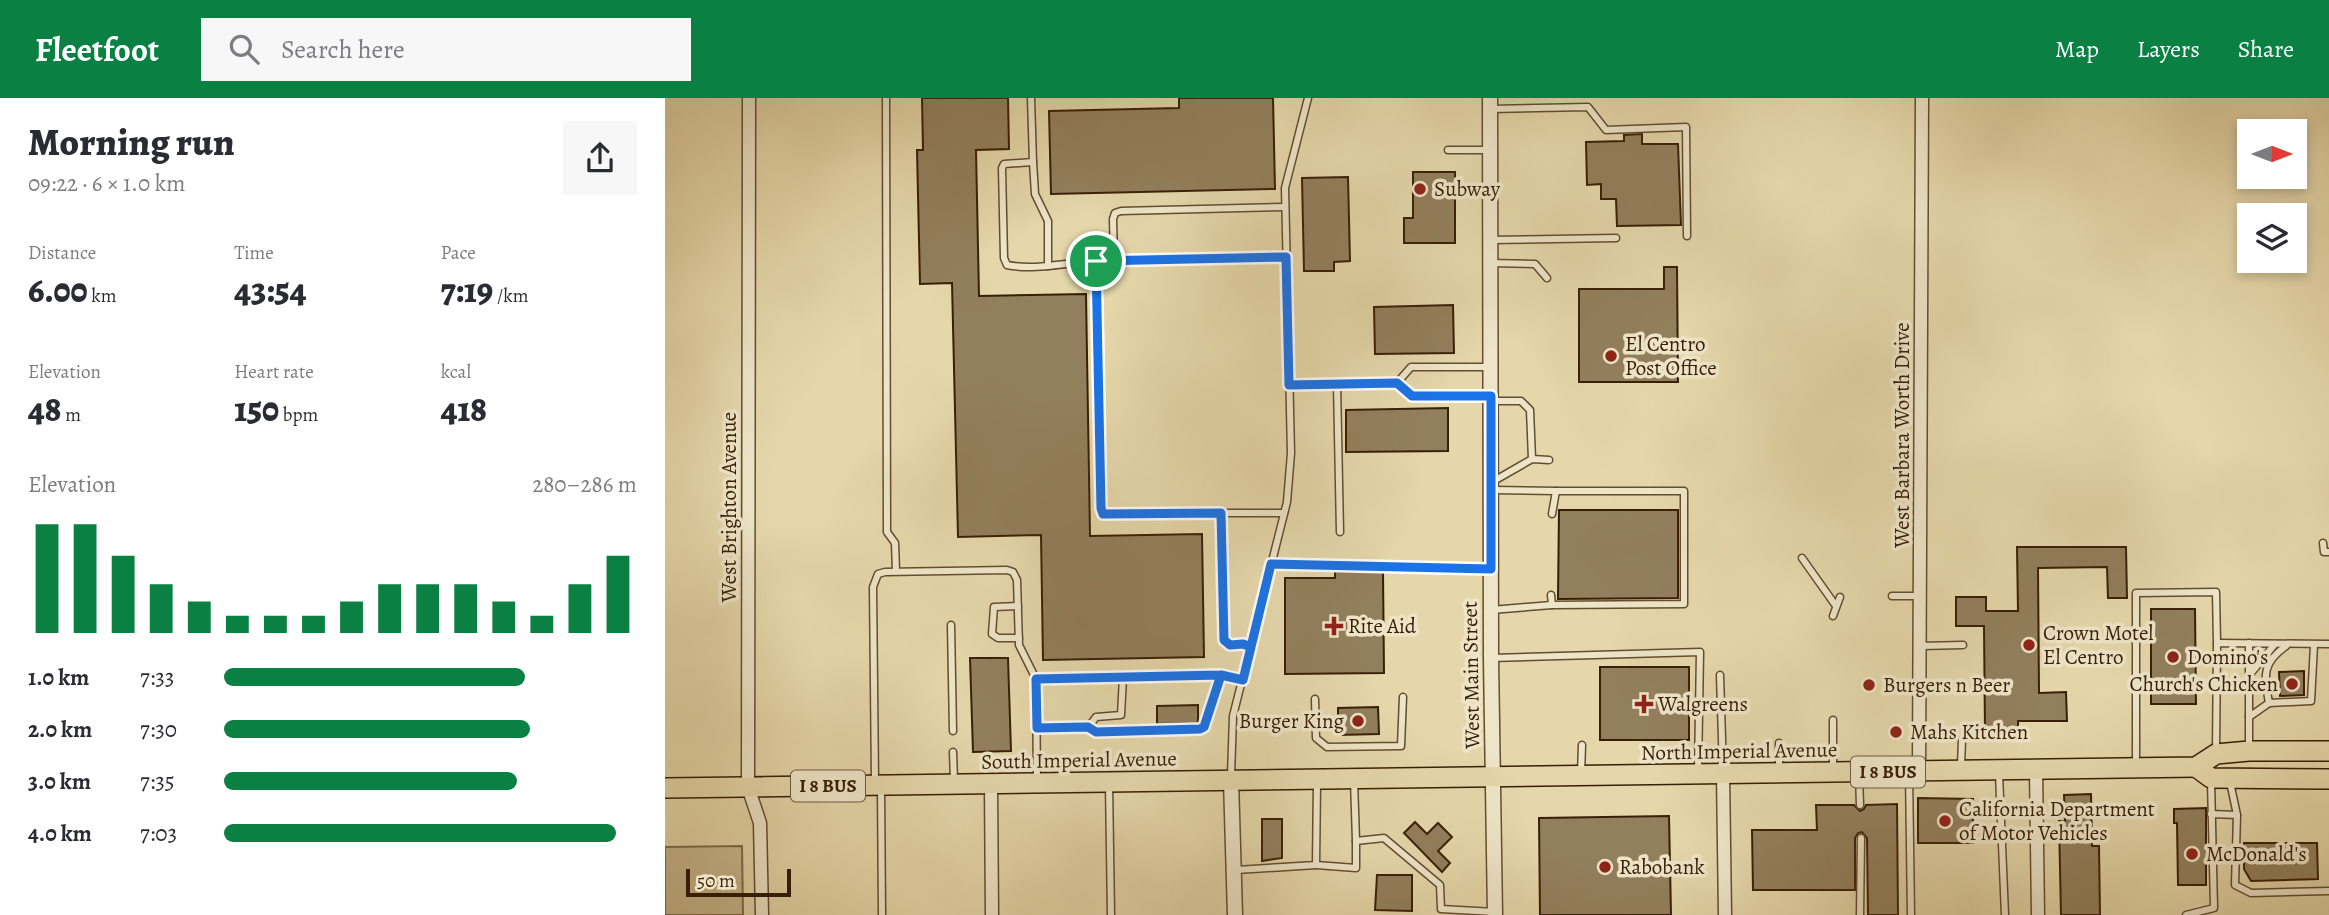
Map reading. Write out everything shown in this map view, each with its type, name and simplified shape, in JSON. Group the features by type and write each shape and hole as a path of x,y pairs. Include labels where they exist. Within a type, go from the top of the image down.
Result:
{"highway":[{"path":"2212,775 2216,754 2249,751 2329,751"},
{"name":"North Imperial Avenue","path":"1494,777 2136,768 2212,775 2329,779"},
{"name":"South Imperial Avenue","path":"665,788 1494,777"}],"street":[{"name":"West Brighton Avenue","path":"749,98 748,787 760,823 762,915"},
{"name":"West Barbara Worth Drive","path":"1914,771 1921,646 1922,98"},
{"name":"West Main Street","path":"1490,104 1491,658 1495,913"},
{"path":"2036,770 2038,915"},
{"path":"1723,774 1725,915"},
{"path":"1231,780 1235,915"},
{"path":"991,783 992,915"}],"lane":[{"path":"886,98 887,532 895,543 896,572"},
{"path":"1031,98 1035,194 1048,221 1048,266"},
{"path":"1231,780 1233,716 1284,513 1291,453 1285,188 1308,98"},
{"path":"1490,104 1549,108 1588,107 1606,130 1686,127 1687,236"},
{"path":"1448,150 1490,150"},
{"path":"1033,162 1004,164 1002,168 1004,258 1007,265 1015,267 1114,260 1286,257"},
{"path":"1114,260 1113,219 1115,213 1121,211 1285,207"},
{"path":"1490,240 1616,238"},
{"path":"1096,261 1103,514 1284,513"},
{"path":"1490,263 1535,264 1547,278"},
{"path":"1397,383 1411,367 1491,367"},
{"path":"1289,385 1397,383 1412,396 1521,401 1530,410 1532,459"},
{"path":"1337,384 1340,532"},
{"path":"1490,486 1532,459 1549,460"},
{"path":"1490,486 1556,491 1684,491 1684,604 1552,605 1491,610"},
{"path":"1552,514 1556,491"},
{"path":"1221,513 1224,640 1230,645 1243,644 1251,647"},
{"path":"2323,543 2324,552 2329,552"},
{"path":"1801,558 1836,606"},
{"path":"1271,564 1491,569"},
{"path":"882,915 873,587 878,574 1006,570 1013,572 1017,580 1020,648 1036,679 1037,783"},
{"path":"2136,768 2136,593 2216,593 2216,754"},
{"path":"1551,595 1552,605"},
{"path":"1892,596 1921,596"},
{"path":"1833,616 1840,597"},
{"path":"1017,606 994,607 992,634 998,638 1019,638"},
{"path":"951,625 953,732"},
{"path":"2217,643 2329,644"},
{"path":"2249,643 2249,751"},
{"path":"2249,674 2275,644"},
{"path":"1921,646 1963,645"},
{"path":"2269,702 2266,673 2272,656 2287,645"},
{"path":"2249,717 2269,702 2311,701 2314,645"},
{"path":"1491,658 1700,652 1698,774"},
{"path":"1036,679 1221,675 1243,680"},
{"path":"1037,728 1088,727 1096,732 1200,729 1209,718 1221,675"},
{"path":"1720,675 1723,774"},
{"path":"1088,727 1096,717 1121,715 1122,677"},
{"path":"1315,699 1316,738 1327,747 1401,746 1403,697"},
{"path":"1833,720 1833,772"},
{"path":"1961,771 1962,740"},
{"path":"1779,743 1779,773"},
{"path":"1581,776 1582,744"},
{"path":"953,752 954,784"},
{"path":"1999,770 2005,915"},
{"path":"1911,915 1914,771"},
{"path":"1859,772 1860,805"},
{"path":"2186,915 2212,912 2212,775"},
{"path":"2212,775 2237,815 2235,885 2251,892 2329,891"},
{"path":"1316,865 1317,779"},
{"path":"1234,870 1316,865 1356,868 1354,779"},
{"path":"1109,782 1111,915"},
{"path":"2211,814 2237,815"},
{"path":"1356,841 1384,838 1440,885 1441,909 1495,913"},
{"path":"1860,915 1861,838"}],"shaded area":[{"path":"742,846 743,915 665,915 665,847"}],"building":[{"path":"922,98 1008,98 1009,149 976,150 979,296 1086,294 1090,536 1202,534 1204,657 1043,660 1041,535 958,537 952,283 920,284 917,150 923,150"},
{"path":"1179,98 1273,98 1275,189 1051,194 1049,111 1179,108"},
{"path":"1642,134 1642,144 1678,144 1681,225 1617,226 1616,199 1601,199 1601,184 1587,185 1586,142 1624,141 1624,135"},
{"path":"1413,172 1455,172 1455,243 1404,243 1404,218 1413,218"},
{"path":"1348,177 1350,261 1334,262 1334,271 1304,271 1302,178"},
{"path":"1664,267 1677,267 1678,382 1579,382 1579,289 1664,289"},
{"path":"1453,305 1454,353 1375,354 1374,307"},
{"path":"1448,408 1448,451 1346,452 1346,410"},
{"path":"1559,510 1678,510 1678,598 1558,599"},
{"path":"2017,547 2126,547 2127,598 2108,598 2107,567 2038,568 2039,693 2066,692 2067,721 2018,721 2018,732 1985,732 1984,626 1956,626 1956,597 1986,597 1986,611 2018,611"},
{"name":"Rite Aid","path":"1335,571 1383,572 1384,673 1285,674 1285,578 1335,578"},
{"name":"Domino's","path":"2151,609 2195,609 2196,704 2151,704"},
{"path":"970,658 1008,658 1011,751 973,752"},
{"name":"Walgreens","path":"1600,667 1689,667 1689,740 1600,740"},
{"name":"Church's Chicken","path":"2304,671 2304,695 2280,696 2279,672"},
{"path":"1198,705 1198,723 1157,724 1157,706"},
{"name":"Burger King","path":"1378,707 1379,734 1338,735 1338,708"},
{"path":"2091,794 2092,846 2099,846 2100,915 2061,915 2059,821 2065,821 2064,795"},
{"name":"California Department of Motor Vehicles","path":"1918,798 1973,799 1973,843 1918,843"},
{"path":"1897,804 1898,915 1868,915 1867,838 1862,832 1855,838 1855,890 1753,890 1752,830 1817,830 1816,805 1854,805 1860,811 1866,805"},
{"name":"McDonald's","path":"2206,808 2206,885 2178,885 2177,823 2174,823 2174,809"},
{"name":"Rabobank","path":"1669,816 1671,915 1540,915 1539,818"},
{"path":"1262,819 1282,819 1282,858 1262,861"},
{"path":"1415,822 1427,834 1438,823 1452,837 1438,851 1450,863 1442,872 1404,833"},
{"path":"2244,843 2317,843 2318,879 2251,881 2244,869"},
{"path":"1377,875 1412,875 1412,911 1375,910"}],"place":[{"name":"Subway","path":"1420,189"},
{"name":"El Centro Post Office","path":"1611,356"},
{"name":"Rite Aid","path":"1334,626"},
{"name":"Crown Motel El Centro","path":"2029,645"},
{"name":"Domino's","path":"2173,657"},
{"name":"Church's Chicken","path":"2292,684"},
{"name":"Burgers n Beer","path":"1869,685"},
{"name":"Walgreens","path":"1644,704"},
{"name":"Burger King","path":"1358,721"},
{"name":"Mahs Kitchen","path":"1896,732"},
{"name":"California Department of Motor Vehicles","path":"1945,821"},
{"name":"McDonald's","path":"2192,854"},
{"name":"Rabobank","path":"1605,867"}],"route":[{"path":"1096,261 1103,514 1221,513 1224,640 1230,645 1243,644 1251,647 1243,680 1221,675 1036,679 1037,728 1088,727 1096,732 1204,727 1221,675 1243,680 1251,647 1271,564 1491,569 1491,396 1412,396 1397,383 1289,385 1286,257 1096,261"}]}
